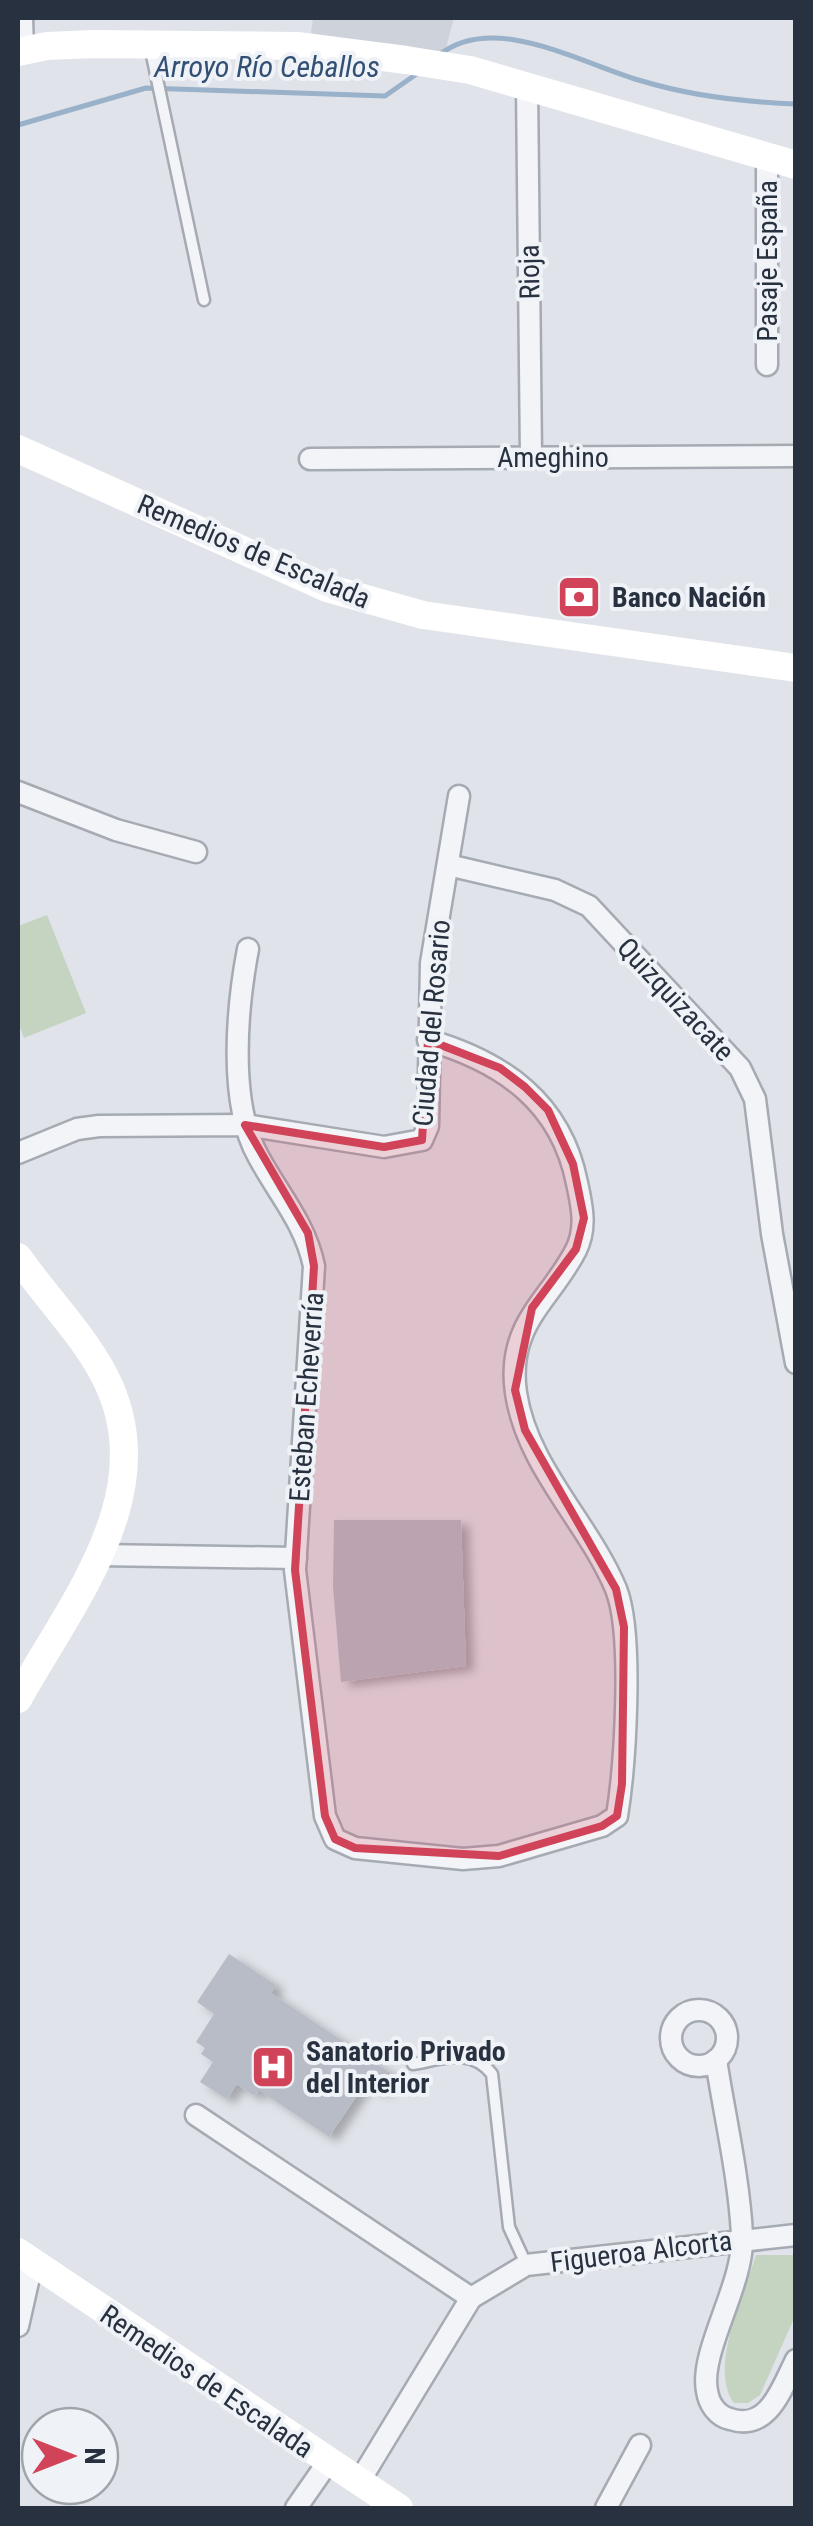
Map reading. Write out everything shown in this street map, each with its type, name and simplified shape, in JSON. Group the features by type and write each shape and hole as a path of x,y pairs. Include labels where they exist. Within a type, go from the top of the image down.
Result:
{"main road":[{"path":"20,51 152,54 297,46 406,60 470,70 796,166"},
{"name":"Remedios de Escalada","path":"18,449 327,588 379,604 424,616 796,668"},
{"path":"18,1257 102,1371 125,1429 124,1489 99,1554 18,1698"},
{"name":"Remedios de Escalada","path":"25,2258 398,2508"}],"street":[{"path":"20,51 22,18"},
{"name":"Rioja","path":"527,87 531,457"},
{"name":"Pasaje España","path":"767,158 767,365"},
{"name":"Ameghino","path":"310,458 796,456"},
{"path":"18,792 116,830 196,852"},
{"name":"Ciudad del Rosario","path":"18,1153 77,1129 100,1126 246,1124 384,1147 422,1140 428,1126 430,963 460,796"},
{"name":"Quizquizacate","path":"448,865 555,890 589,906 740,1068 755,1099 772,1234 796,1363"},
{"name":"Esteban Echeverría","path":"248,949 237,1010 246,1124 257,1154 308,1233 314,1266 296,1558 325,1816 336,1839 355,1848 463,1860 499,1856 602,1826 617,1816 622,1784 624,1627 616,1590 525,1430 515,1390 520,1344 532,1308 576,1249 584,1218 573,1164 548,1110 525,1087 500,1068 428,1040"},
{"path":"99,1554 296,1558"},
{"path":"716,2060 743,2238 738,2272 709,2367 706,2388 711,2405 725,2418 743,2422 762,2417 796,2360"},
{"path":"196,2115 470,2298"},
{"name":"Figueroa Alcorta","path":"359,2482 470,2298 526,2265 796,2235"},
{"path":"18,2326 25,2258"},
{"path":"606,2508 640,2445"},
{"path":"296,2508 328,2462"}],"lane":[{"path":"152,54 204,300"},
{"path":"412,2064 462,2055 482,2061 492,2074 493,2120 509,2227 526,2265"}],"highlighted area":[{"path":"428,1040 500,1068 525,1087 548,1110 573,1164 584,1218 576,1249 532,1308 515,1390 525,1430 616,1589 624,1627 622,1784 617,1816 602,1826 499,1856 355,1848 335,1839 325,1816 295,1570 314,1266 308,1233 245,1125 384,1147 422,1140"}],"shaded area":[{"path":"313,18 454,18 442,63 311,33"}],"green space":[{"path":"47,915 86,1013 24,1038 18,1022 18,926"},
{"path":"756,2255 795,2255 795,2316 760,2395 748,2403 734,2403 727,2389 726,2352"}],"building":[{"path":"334,1520 461,1520 466,1666 341,1682 333,1587"},
{"path":"229,1954 276,1985 271,1993 392,2074 381,2092 366,2082 329,2137 259,2090 254,2096 237,2084 227,2099 200,2082 213,2062 201,2054 205,2048 196,2042 214,2014 197,2002"}],"waterway":[{"name":"Arroyo Río Ceballos","path":"438,56 460,43 485,38 511,39 680,91 796,104"},
{"name":"Arroyo Río Ceballos","path":"18,125 146,88 385,96 418,73"}],"place":[{"name":"Banco Nación","path":"579,597"},
{"name":"Sanatorio Privado del Interior","path":"273,2067"}]}
